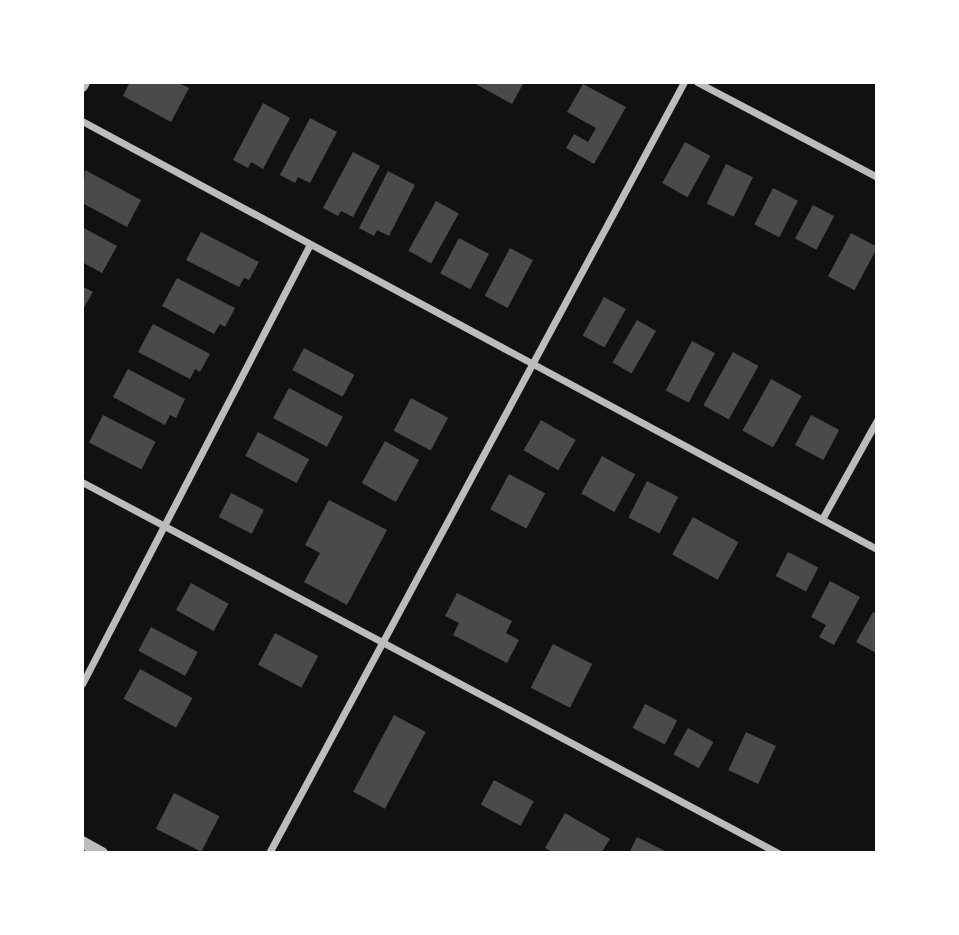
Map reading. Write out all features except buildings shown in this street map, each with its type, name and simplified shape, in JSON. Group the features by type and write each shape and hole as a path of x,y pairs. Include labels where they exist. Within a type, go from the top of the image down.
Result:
{"street":[{"path":"269,853 384,645 529,361 684,82"},
{"path":"697,82 877,177"},
{"path":"82,121 309,246 877,549"},
{"path":"82,684 166,528 309,246"},
{"path":"822,519 877,420"},
{"path":"82,482 778,853"},
{"path":"82,842 102,853"}]}
